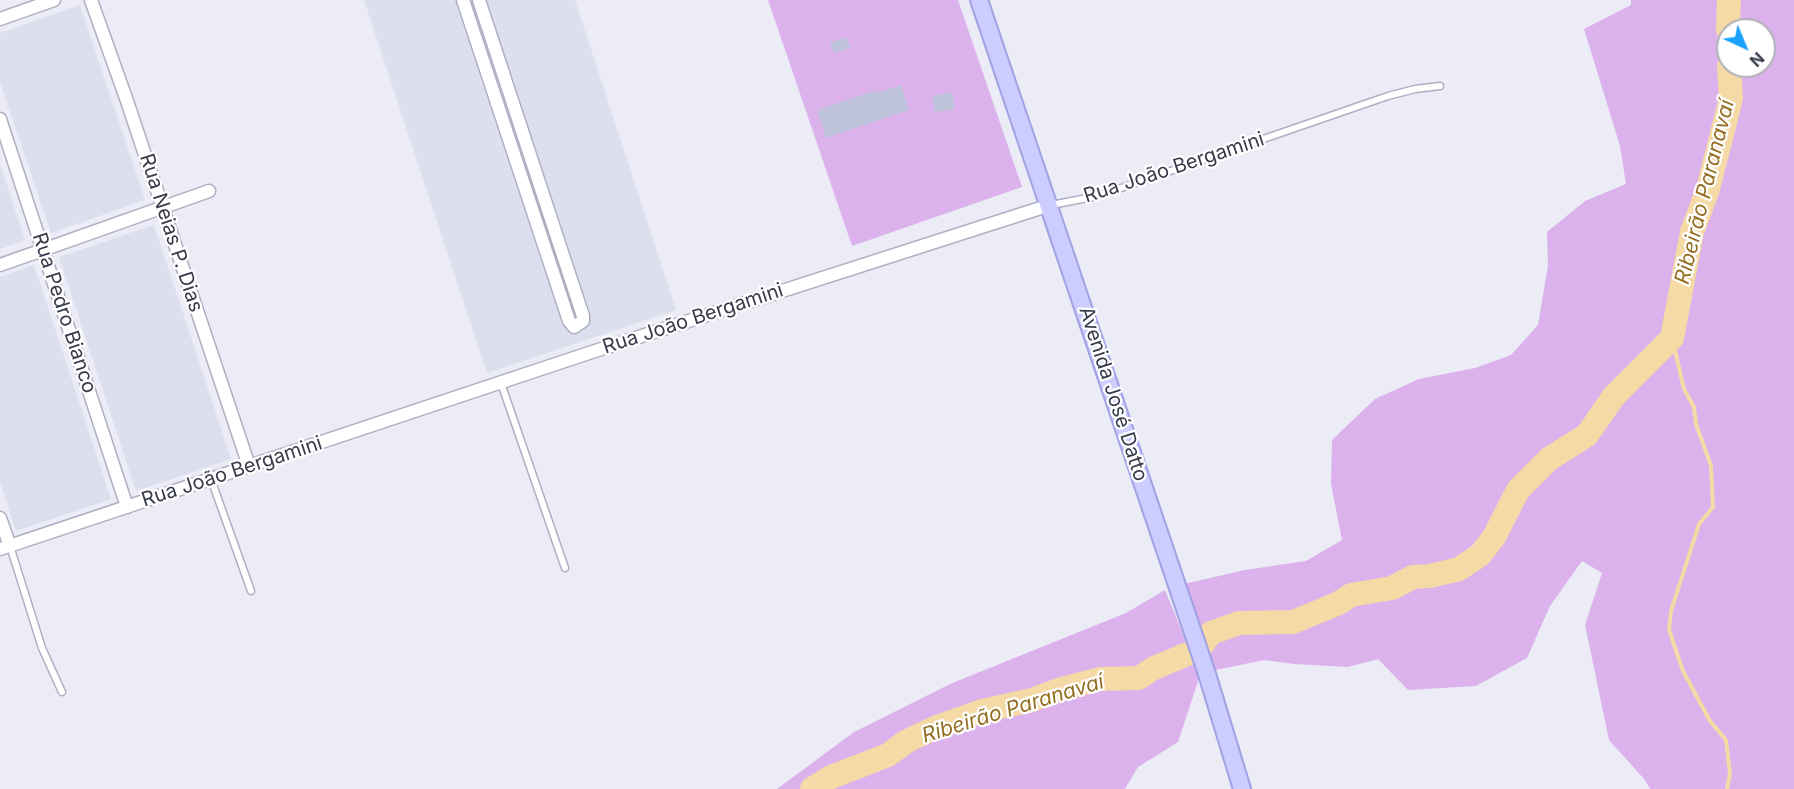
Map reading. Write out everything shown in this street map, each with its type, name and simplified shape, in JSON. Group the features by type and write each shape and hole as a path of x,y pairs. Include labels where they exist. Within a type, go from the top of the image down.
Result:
{"main road":[{"name":"Avenida José Datto","path":"979,0 1207,674 1242,789"}],"street":[{"path":"0,19 54,0"},
{"name":"Rua Neias P. Dias","path":"92,0 249,466"},
{"path":"463,0 568,321 574,327 583,321 583,316 479,0"},
{"path":"487,74 494,69 502,70"},
{"path":"493,93 498,96 509,89"},
{"name":"Rua Pedro Bianco","path":"0,119 128,507"},
{"path":"0,265 209,191"},
{"name":"Rua João Bergamini","path":"5,547 501,382 1050,205"},
{"path":"0,518 5,547"}],"lane":[{"name":"Rua João Bergamini","path":"1050,205 1098,196 1388,96 1440,86"},
{"path":"501,382 565,568"},
{"path":"210,479 251,591"},
{"path":"5,547 42,648 62,692"}],"shaded area":[{"path":"364,0 575,0 676,310 487,373"},
{"path":"768,0 958,0 1022,187 852,246"},
{"path":"1631,0 1794,0 1794,789 1650,789 1645,780 1609,740 1585,625 1602,573 1582,561 1550,606 1527,658 1476,686 1408,690 1378,659 1348,667 1264,660 1211,671 1184,584 1245,570 1306,561 1342,540 1331,484 1332,440 1375,399 1419,379 1475,368 1511,355 1538,325 1548,265 1547,232 1585,201 1626,184 1620,146 1584,29 1631,5"},
{"path":"80,5 145,200 51,233 0,82 0,33"},
{"path":"0,164 25,240 0,249"},
{"path":"154,225 231,459 136,491 59,257"},
{"path":"34,265 111,499 16,531 0,482 0,277"},
{"path":"1165,590 1200,675 1178,742 1138,767 1125,789 777,789 854,732 950,684 1126,613"}],"building":[{"path":"846,37 850,48 834,53 830,43"},
{"path":"901,85 909,110 826,138 817,110 877,90 878,93"},
{"path":"952,92 955,109 935,112 932,96"}],"waterway":[{"name":"Ribeirão Paranavaí","path":"1728,18 1729,0"},
{"name":"Ribeirão Paranavaí","path":"1203,644 1211,633 1239,623 1293,622 1339,603 1351,595 1392,588 1413,577 1430,576 1459,569 1480,555 1494,537 1518,490 1549,459 1587,435 1614,396 1672,338 1692,232 1708,189 1731,98 1730,78"},
{"path":"1672,338 1684,389 1694,407 1696,424 1711,466 1713,507 1699,524 1671,611 1669,630 1683,671 1710,721 1726,740 1730,774 1727,789"},
{"name":"Ribeirão Paranavaí","path":"812,789 831,777 888,755 907,741 937,727 982,711 1032,700 1061,689 1100,679 1139,678 1152,669 1185,655"}]}
